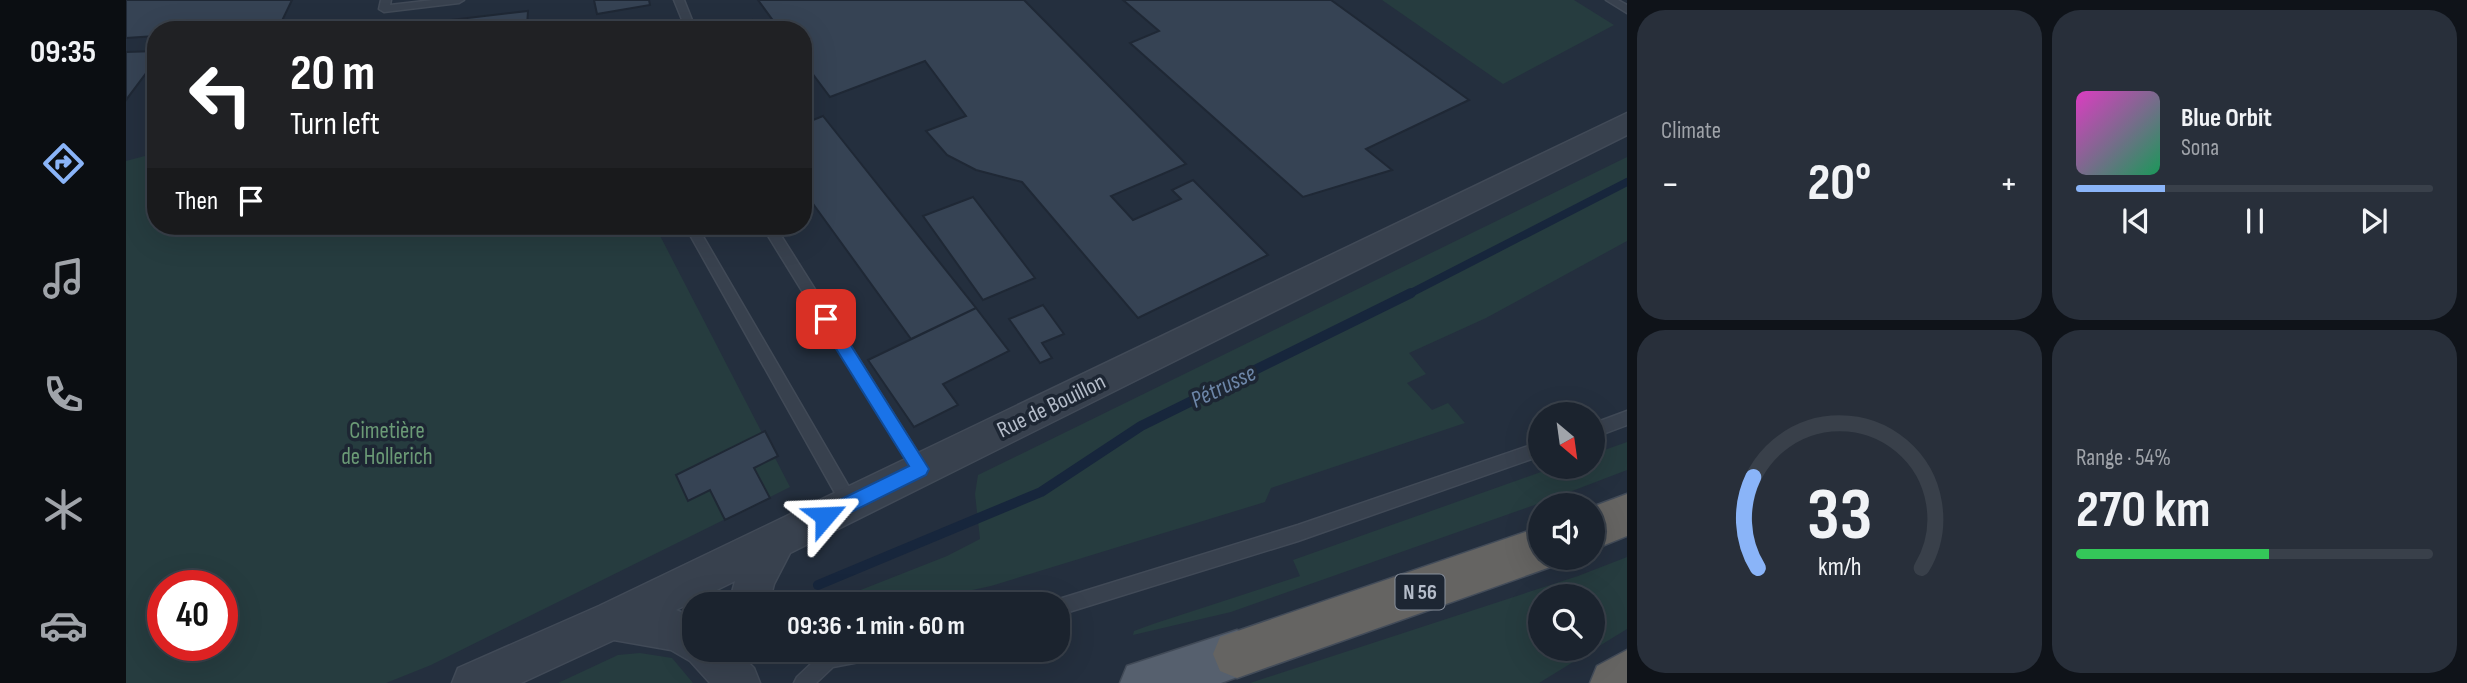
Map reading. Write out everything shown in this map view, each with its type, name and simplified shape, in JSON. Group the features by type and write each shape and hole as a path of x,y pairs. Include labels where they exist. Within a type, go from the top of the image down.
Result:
{"highway":[{"path":"1605,524 1627,515"},
{"name":"N 56","path":"1237,653 1528,554"},
{"path":"1614,683 1627,674"}],"main road":[{"name":"N 56","path":"1144,683 1237,653"}],"street":[{"name":"Rue de Bouillon","path":"473,683 613,620 1627,123"},
{"path":"751,592 755,579 777,539"},
{"path":"613,620 682,636"},
{"path":"718,662 741,683"},
{"path":"741,662 741,683"}],"lane":[{"path":"386,0 384,9 459,0"},
{"path":"679,0 688,21"},
{"path":"1611,0 1627,10"},
{"path":"696,235 850,504"},
{"path":"774,235 920,469"},
{"path":"1605,426 1627,418"},
{"path":"1070,604 1298,533 1528,453"},
{"path":"803,683 826,662"}],"green space":[{"path":"1382,0 1574,0 1614,25 1503,84"},
{"name":"Cimetière de Hollerich","path":"147,155 147,235 660,235 790,487 431,665 386,683 126,683 126,161"},
{"path":"1627,157 1627,241 1486,318 1409,353 1426,374 1407,383 1432,410 1448,403 1465,423 1271,488 1265,502 991,586 963,592 856,592 947,556 980,539 975,494 978,475"},
{"path":"1627,442 1627,470 1605,478 1605,450"},
{"path":"1528,477 1528,480 1601,480 1567,493 1528,493 1528,507 1231,612 1133,635 1134,631 1153,624 1300,576 1293,560"},
{"path":"1627,557 1627,629 1605,642 1605,584 1553,584 1593,570 1605,570 1605,566"},
{"path":"1528,592 1528,661 1575,661 1539,683 1250,683"},
{"path":"640,653 672,658 693,683 558,683 618,655"}],"building":[{"path":"126,0 292,0 282,21 147,21 147,37 126,38"},
{"path":"594,0 649,0 650,5 597,14"},
{"path":"758,0 1024,0 1186,164 1111,196 1133,220 1181,199 1172,190 1193,180 1268,255 1138,318 1022,182 976,170 947,155 926,131 966,116 925,61 830,97 812,73 812,21 773,21"},
{"path":"1123,0 1331,0 1469,100 1366,149 1392,170 1303,197 1130,43 1159,31"},
{"path":"528,11 527,21 443,21"},
{"path":"147,51 147,72 126,100 126,52"},
{"path":"823,116 976,308 911,339 812,202 812,120"},
{"path":"973,197 1035,278 983,300 923,216"},
{"path":"1043,305 1064,334 1042,343 1052,358 1040,363 1009,319"},
{"path":"976,308 1009,351 943,384 958,405 914,427 868,360"},
{"path":"765,431 778,456 754,468 770,498 725,520 710,490 688,501 676,475"}],"waterway":[{"name":"Pétrusse","path":"1408,294 1627,182"},
{"name":"Pétrusse","path":"818,585 1041,492 1141,426 1408,294"}],"route":[{"path":"825,516 920,469 826,319"}]}
